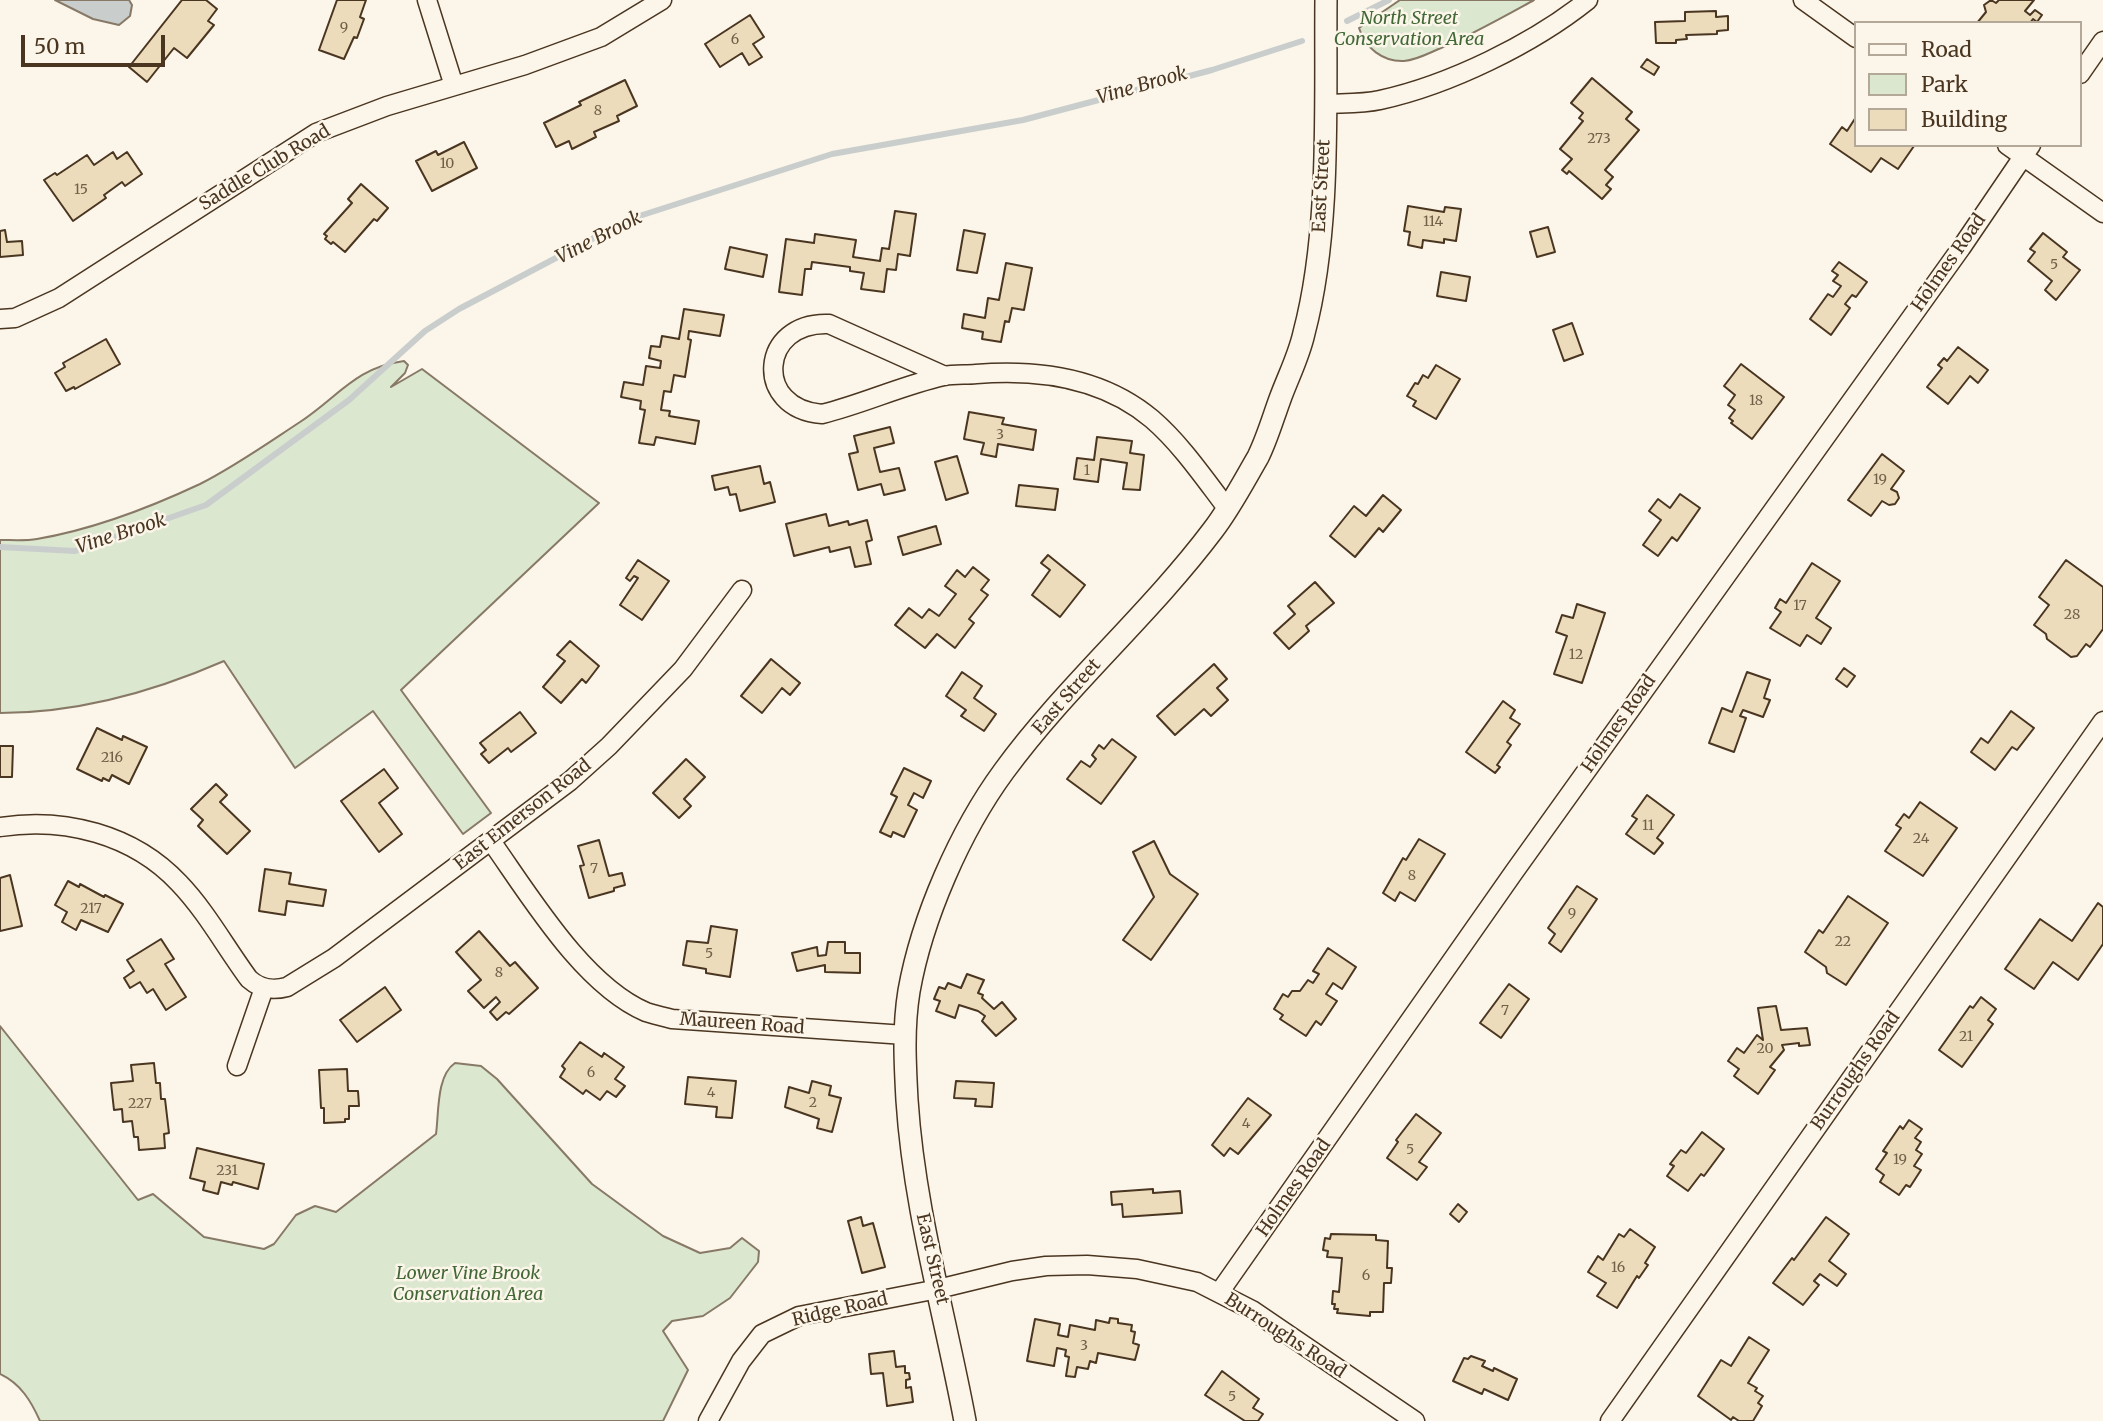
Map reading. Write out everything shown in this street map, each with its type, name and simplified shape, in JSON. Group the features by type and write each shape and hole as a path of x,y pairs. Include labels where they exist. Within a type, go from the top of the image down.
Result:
{"street":[{"path":"428,0 454,86"},
{"name":"Saddle Club Road","path":"0,319 15,318 59,298 316,133 387,106 524,65 601,37 662,0"},
{"name":"East Street","path":"965,1421 919,1202 911,1151 904,1047 909,992 920,942 945,875 1003,773 1071,691 1158,597 1215,528 1260,453 1303,338 1318,252 1325,104 1326,0"},
{"path":"1325,104 1377,101 1424,88 1499,56 1564,19 1588,0"},
{"path":"1803,0 1854,37"},
{"path":"2082,71 2103,41"},
{"path":"2027,151 2103,213"},
{"name":"Holmes Road","path":"1219,1293 1530,849 1961,248 2027,151"},
{"path":"945,376 829,324 806,326 785,337 777,350 773,365 774,381 781,395 806,413 822,414 945,376 1035,373 1064,377 1095,386 1151,418 1187,456 1227,508"},
{"name":"East Emerson Road","path":"264,988 286,987 334,958 570,781 609,746 682,669 743,590"},
{"name":"Burroughs Road","path":"1610,1421 2103,721"},
{"path":"0,827 39,824 85,830 130,845 157,863 180,884 249,979 264,988 237,1066"},
{"name":"Maureen Road","path":"491,841 550,924 588,969 613,992 645,1011 672,1020 905,1035"},
{"name":"Burroughs Road","path":"938,1289 1046,1265 1137,1269 1197,1282 1252,1310 1415,1421"},
{"name":"Ridge Road","path":"708,1421 741,1361 762,1334 799,1316 938,1289"}],"green space":[{"name":"North Street Conservation Area","path":"1400,0 1534,0 1453,43 1418,58 1396,61 1382,56 1370,47 1359,28"},
{"path":"404,361 408,365 405,373 391,387 422,369 599,503 401,690 491,813 463,834 373,711 295,768 224,661 115,699 58,709 0,713 0,540 33,540 78,530 181,493 251,454 360,376 387,364"},
{"name":"Lower Vine Brook Conservation Area","path":"0,1026 138,1200 153,1194 204,1237 264,1249 274,1244 296,1215 315,1206 336,1212 436,1134 441,1086 444,1077 455,1063 481,1066 497,1079 592,1184 663,1236 700,1253 730,1248 742,1238 759,1251 758,1262 730,1298 703,1316 672,1321 663,1331 688,1370 663,1421 40,1421 24,1394 0,1374"}],"shaded area":[{"path":"55,0 129,0 132,5 130,16 119,25 93,19"}],"building":[{"path":"182,0 206,0 217,9 208,21 214,25 187,58 174,48 147,82 129,67"},
{"path":"337,0 366,0 360,17 364,19 357,38 354,37 344,59 319,50"},
{"path":"1991,0 1996,3 1999,0 2034,0 2025,11 2030,15 2035,10 2042,15 2038,21 1979,21 1986,12 1984,5"},
{"path":"1716,11 1716,17 1728,16 1728,30 1717,31 1717,34 1686,35 1687,39 1676,40 1676,43 1656,43 1655,22 1685,21 1685,12"},
{"path":"750,15 764,37 753,44 762,57 749,65 742,53 720,67 705,44"},
{"path":"1647,59 1659,67 1654,75 1641,67"},
{"path":"1592,78 1632,112 1626,119 1639,130 1605,170 1613,177 1606,185 1611,189 1602,199 1569,171 1567,174 1562,170 1572,159 1560,149 1583,121 1579,118 1583,113 1571,103"},
{"path":"625,80 637,106 617,116 619,121 594,132 596,137 572,149 569,141 556,147 544,123 581,105 579,102"},
{"path":"1854,120 1854,147 1913,147 1898,169 1881,158 1871,172 1830,144 1842,127 1847,131"},
{"path":"464,142 477,168 432,191 416,161 436,151 438,155"},
{"path":"113,152 117,159 127,152 142,174 125,186 122,182 104,195 106,198 73,221 44,180 55,173 57,175 87,155 94,165"},
{"path":"361,184 388,208 377,221 374,219 345,252 325,239 327,236 324,234 352,203 348,199"},
{"path":"1408,206 1444,212 1445,207 1461,209 1456,241 1444,239 1444,243 1423,240 1422,248 1408,245 1410,232 1404,231"},
{"path":"895,211 916,214 910,256 898,254 896,270 887,269 884,292 861,289 864,273 850,271 850,267 812,262 811,269 805,269 802,295 779,292 786,239 814,243 815,234 856,240 853,257 880,261 882,248 889,249"},
{"path":"1548,227 1555,252 1537,257 1530,232"},
{"path":"5,230 7,242 22,241 23,255 0,257 0,231"},
{"path":"964,230 985,234 977,273 957,270"},
{"path":"2043,233 2067,252 2063,257 2080,270 2056,300 2045,290 2052,281 2028,261 2035,252 2030,249"},
{"path":"730,247 767,255 763,277 725,269"},
{"path":"1839,262 1867,282 1856,297 1852,295 1845,304 1850,308 1831,335 1810,319 1828,294 1833,297 1841,286 1833,281 1838,275 1832,271"},
{"path":"1006,263 1032,268 1024,310 1012,308 1009,322 1005,321 1001,342 982,339 983,332 962,328 964,314 985,318 988,298 999,300"},
{"path":"1441,272 1470,277 1466,301 1437,296"},
{"path":"684,309 724,315 720,336 689,331 688,339 691,340 685,377 674,375 671,392 664,391 661,410 670,411 669,416 699,421 695,444 656,437 654,445 639,443 645,410 640,409 641,401 621,397 624,382 643,385 646,366 660,368 661,361 649,358 651,346 660,347 662,336 679,339"},
{"path":"1572,323 1583,354 1564,361 1553,330"},
{"path":"106,339 120,364 75,389 74,387 66,391 55,373 65,367 63,363"},
{"path":"1958,347 1988,370 1978,383 1970,376 1948,404 1927,387 1942,368 1938,365 1944,358 1947,361"},
{"path":"1741,364 1784,397 1752,439 1731,423 1733,421 1729,418 1735,410 1728,405 1735,395 1724,386"},
{"path":"1436,365 1460,379 1436,419 1413,406 1416,401 1407,396 1423,375 1428,378"},
{"path":"969,412 1004,418 1002,424 1036,430 1033,450 998,444 996,457 981,454 984,443 964,439"},
{"path":"890,427 894,443 874,448 880,472 899,468 905,490 884,495 881,484 858,490 849,454 858,452 854,436"},
{"path":"1097,437 1132,441 1130,453 1144,455 1140,490 1123,489 1127,463 1101,459 1098,482 1074,479 1077,458 1094,460"},
{"path":"1882,454 1904,471 1891,489 1897,492 1899,498 1895,504 1889,505 1882,501 1871,516 1848,500"},
{"path":"957,456 968,493 946,500 935,462"},
{"path":"760,466 764,484 770,482 775,502 740,511 736,494 730,495 728,487 715,490 712,476"},
{"path":"1019,485 1058,489 1055,510 1016,506"},
{"path":"1680,494 1700,508 1677,541 1672,537 1658,556 1643,545 1661,520 1649,511 1658,499 1670,508"},
{"path":"1383,495 1401,510 1383,532 1379,528 1355,557 1330,536 1354,506 1366,516"},
{"path":"826,514 829,526 848,521 849,525 867,520 872,540 866,542 871,564 855,567 850,547 830,552 829,547 794,556 786,524"},
{"path":"936,526 941,544 903,555 898,537"},
{"path":"1048,555 1085,585 1060,617 1032,595 1050,570 1041,563"},
{"path":"638,560 669,581 642,620 620,605 638,578 634,576 630,581 626,578"},
{"path":"2066,560 2103,587 2103,629 2090,647 2086,644 2077,656 2071,657 2034,625 2049,605 2039,597"},
{"path":"1812,563 1840,581 1816,618 1831,628 1821,644 1807,635 1800,646 1770,628 1781,612 1775,608 1780,599 1786,603"},
{"path":"973,567 989,580 981,590 988,595 969,619 974,623 955,648 937,634 925,648 895,625 909,608 922,618 929,609 939,616 956,594 945,586 957,570 965,577"},
{"path":"1315,582 1334,603 1306,626 1309,631 1289,649 1274,633 1295,614 1288,606"},
{"path":"1577,604 1605,613 1582,683 1554,674 1567,636 1556,632 1562,615 1573,618"},
{"path":"570,641 599,666 586,683 582,679 561,703 543,687 565,661 557,655"},
{"path":"771,659 800,683 790,695 782,688 762,713 741,696"},
{"path":"1214,664 1227,679 1217,688 1228,700 1211,716 1204,709 1175,735 1157,716"},
{"path":"1844,668 1855,676 1847,687 1836,679"},
{"path":"962,672 982,686 974,698 996,714 984,731 961,716 966,710 946,696"},
{"path":"1747,672 1770,680 1764,698 1770,700 1763,717 1743,710 1740,716 1746,718 1734,752 1709,743 1722,708 1732,712"},
{"path":"1503,701 1515,710 1510,718 1520,724 1507,742 1511,745 1497,765 1500,767 1495,773 1466,752"},
{"path":"2011,711 2034,728 2017,750 2012,747 1995,770 1971,752 1981,738 1988,743"},
{"path":"520,712 536,733 511,752 508,748 489,763 481,754 486,750 480,743"},
{"path":"97,728 122,740 123,736 147,747 129,784 112,775 109,781 103,778 102,781 77,769"},
{"path":"1112,739 1136,757 1101,804 1067,779 1081,761 1090,767 1096,759 1092,755 1099,745 1104,749"},
{"path":"0,746 13,746 12,777 0,777"},
{"path":"686,759 705,777 684,799 691,806 679,818 653,793"},
{"path":"904,768 931,781 923,798 914,793 908,805 917,810 904,837 893,832 891,837 880,832 897,797 891,794"},
{"path":"384,769 398,788 379,803 402,834 379,852 341,801"},
{"path":"216,784 227,795 220,802 250,831 227,854 198,826 203,820 191,809"},
{"path":"1647,795 1674,815 1657,838 1663,843 1654,854 1626,834 1637,819 1632,816"},
{"path":"1920,802 1957,828 1923,876 1885,851 1901,828 1896,825 1904,814 1909,818"},
{"path":"1419,839 1445,854 1415,901 1400,892 1395,901 1383,893 1403,858 1406,860"},
{"path":"599,840 609,876 622,873 625,885 589,898 580,866 584,865 578,846"},
{"path":"1154,841 1170,874 1198,894 1151,960 1123,940 1154,897 1133,852"},
{"path":"265,869 291,873 289,884 326,890 323,906 287,901 285,915 259,911"},
{"path":"10,875 22,926 0,931 0,878"},
{"path":"68,881 123,904 108,932 81,920 76,930 62,922 67,912 55,905"},
{"path":"1577,886 1597,899 1561,952 1549,943 1555,934 1548,928"},
{"path":"1848,896 1888,923 1846,985 1827,973 1826,967 1805,952 1819,930 1823,933"},
{"path":"2098,903 2103,907 2103,944 2078,980 2053,962 2034,989 2005,969 2040,919 2072,941"},
{"path":"711,926 737,930 730,977 683,965 687,941 708,943"},
{"path":"479,931 510,966 515,962 538,988 509,1014 506,1012 497,1020 490,1012 500,1002 496,997 484,1008 468,991 481,980 456,952"},
{"path":"161,939 174,959 165,964 186,997 166,1010 153,989 147,993 140,982 130,988 124,978 134,971 127,960"},
{"path":"828,942 845,942 845,953 860,953 860,973 825,972 825,965 797,971 792,953 817,947 818,956 826,955"},
{"path":"1328,948 1356,967 1342,989 1333,983 1326,994 1337,1001 1321,1025 1316,1021 1306,1036 1280,1019 1283,1015 1274,1009 1283,994 1288,997 1292,991 1300,991 1308,980 1313,983 1319,974 1313,971"},
{"path":"967,974 984,980 978,993 983,995 982,998 994,1009 1002,1002 1016,1019 996,1036 982,1021 985,1016 978,1011 959,1005 955,1018 936,1011 940,1001 934,999 939,987 945,989 948,983 961,988"},
{"path":"1509,984 1529,999 1501,1038 1480,1023"},
{"path":"385,987 401,1010 357,1042 340,1020"},
{"path":"1981,997 1996,1009 1988,1020 1993,1024 1962,1067 1939,1050 1970,1006 1973,1008"},
{"path":"1776,1006 1781,1030 1807,1028 1810,1045 1782,1045 1784,1050 1770,1067 1775,1070 1758,1094 1734,1076 1739,1069 1728,1061 1737,1048 1744,1053 1757,1035 1763,1040 1758,1008"},
{"path":"580,1042 602,1057 604,1053 624,1067 615,1079 625,1086 616,1097 607,1091 600,1100 586,1090 583,1094 560,1077 565,1069 562,1066"},
{"path":"154,1063 156,1083 160,1083 161,1099 165,1099 169,1133 164,1134 165,1148 139,1150 132,1121 123,1122 122,1109 114,1110 111,1083 133,1081 131,1065"},
{"path":"347,1069 348,1091 358,1091 359,1106 349,1106 349,1119 345,1119 345,1122 324,1123 319,1070"},
{"path":"688,1077 736,1081 732,1118 716,1117 717,1107 685,1104"},
{"path":"812,1081 831,1086 829,1095 841,1098 832,1132 817,1128 819,1119 785,1107 789,1087 809,1093"},
{"path":"956,1081 994,1083 992,1107 975,1106 976,1099 954,1098"},
{"path":"1248,1098 1271,1115 1238,1154 1230,1148 1224,1156 1212,1145"},
{"path":"1416,1114 1441,1133 1419,1162 1427,1167 1417,1180 1387,1158 1398,1142 1396,1140"},
{"path":"1909,1120 1922,1129 1915,1138 1921,1142 1916,1150 1922,1154 1914,1166 1921,1170 1910,1187 1906,1185 1899,1195 1880,1182 1884,1175 1876,1169 1887,1153 1883,1151 1900,1126 1903,1129"},
{"path":"1702,1132 1724,1149 1704,1176 1701,1174 1688,1191 1667,1176 1674,1166 1670,1164 1681,1150 1686,1153"},
{"path":"197,1148 264,1164 258,1189 233,1182 232,1185 221,1182 218,1194 203,1190 205,1182 190,1178"},
{"path":"1153,1189 1153,1193 1180,1191 1182,1213 1123,1217 1122,1204 1112,1205 1111,1192"},
{"path":"1458,1204 1467,1212 1459,1222 1450,1214"},
{"path":"861,1217 863,1226 873,1223 885,1267 862,1273 848,1221"},
{"path":"1826,1217 1849,1234 1829,1261 1846,1274 1837,1286 1820,1274 1814,1281 1819,1285 1803,1305 1773,1283"},
{"path":"1630,1229 1655,1247 1645,1263 1648,1265 1639,1278 1637,1276 1617,1308 1597,1296 1606,1283 1588,1272 1598,1256 1603,1260 1619,1234 1624,1237"},
{"path":"1331,1234 1376,1235 1376,1240 1388,1241 1387,1268 1392,1268 1391,1283 1384,1283 1383,1312 1370,1312 1370,1316 1337,1313 1338,1309 1334,1309 1333,1291 1339,1292 1342,1258 1327,1257 1328,1251 1323,1250 1325,1238 1330,1239"},
{"path":"1110,1318 1118,1319 1118,1323 1132,1325 1131,1331 1135,1332 1133,1343 1139,1345 1135,1360 1098,1353 1096,1363 1090,1361 1088,1369 1077,1367 1075,1377 1066,1376 1069,1357 1065,1356 1066,1350 1057,1348 1054,1366 1027,1361 1035,1319 1060,1324 1058,1335 1068,1337 1070,1325 1095,1330 1096,1320 1109,1323"},
{"path":"1749,1337 1769,1350 1748,1383 1757,1388 1755,1391 1763,1396 1758,1403 1762,1406 1753,1421 1739,1421 1733,1417 1731,1420 1698,1396 1721,1360 1731,1366"},
{"path":"894,1351 896,1367 905,1366 905,1373 909,1373 910,1379 906,1380 906,1388 911,1387 913,1402 887,1406 883,1373 871,1374 869,1354"},
{"path":"1471,1356 1485,1361 1482,1366 1493,1371 1494,1368 1517,1379 1508,1400 1484,1389 1482,1394 1453,1381 1464,1358"},
{"path":"1222,1371 1259,1399 1253,1408 1263,1414 1258,1421 1245,1421 1205,1395"}],"waterway":[{"name":"Vine Brook","path":"1347,21 1389,0"},
{"name":"Vine Brook","path":"0,547 75,551 206,505 349,400 425,331 459,309 630,219 832,154 1023,120 1212,70 1302,41"}]}
